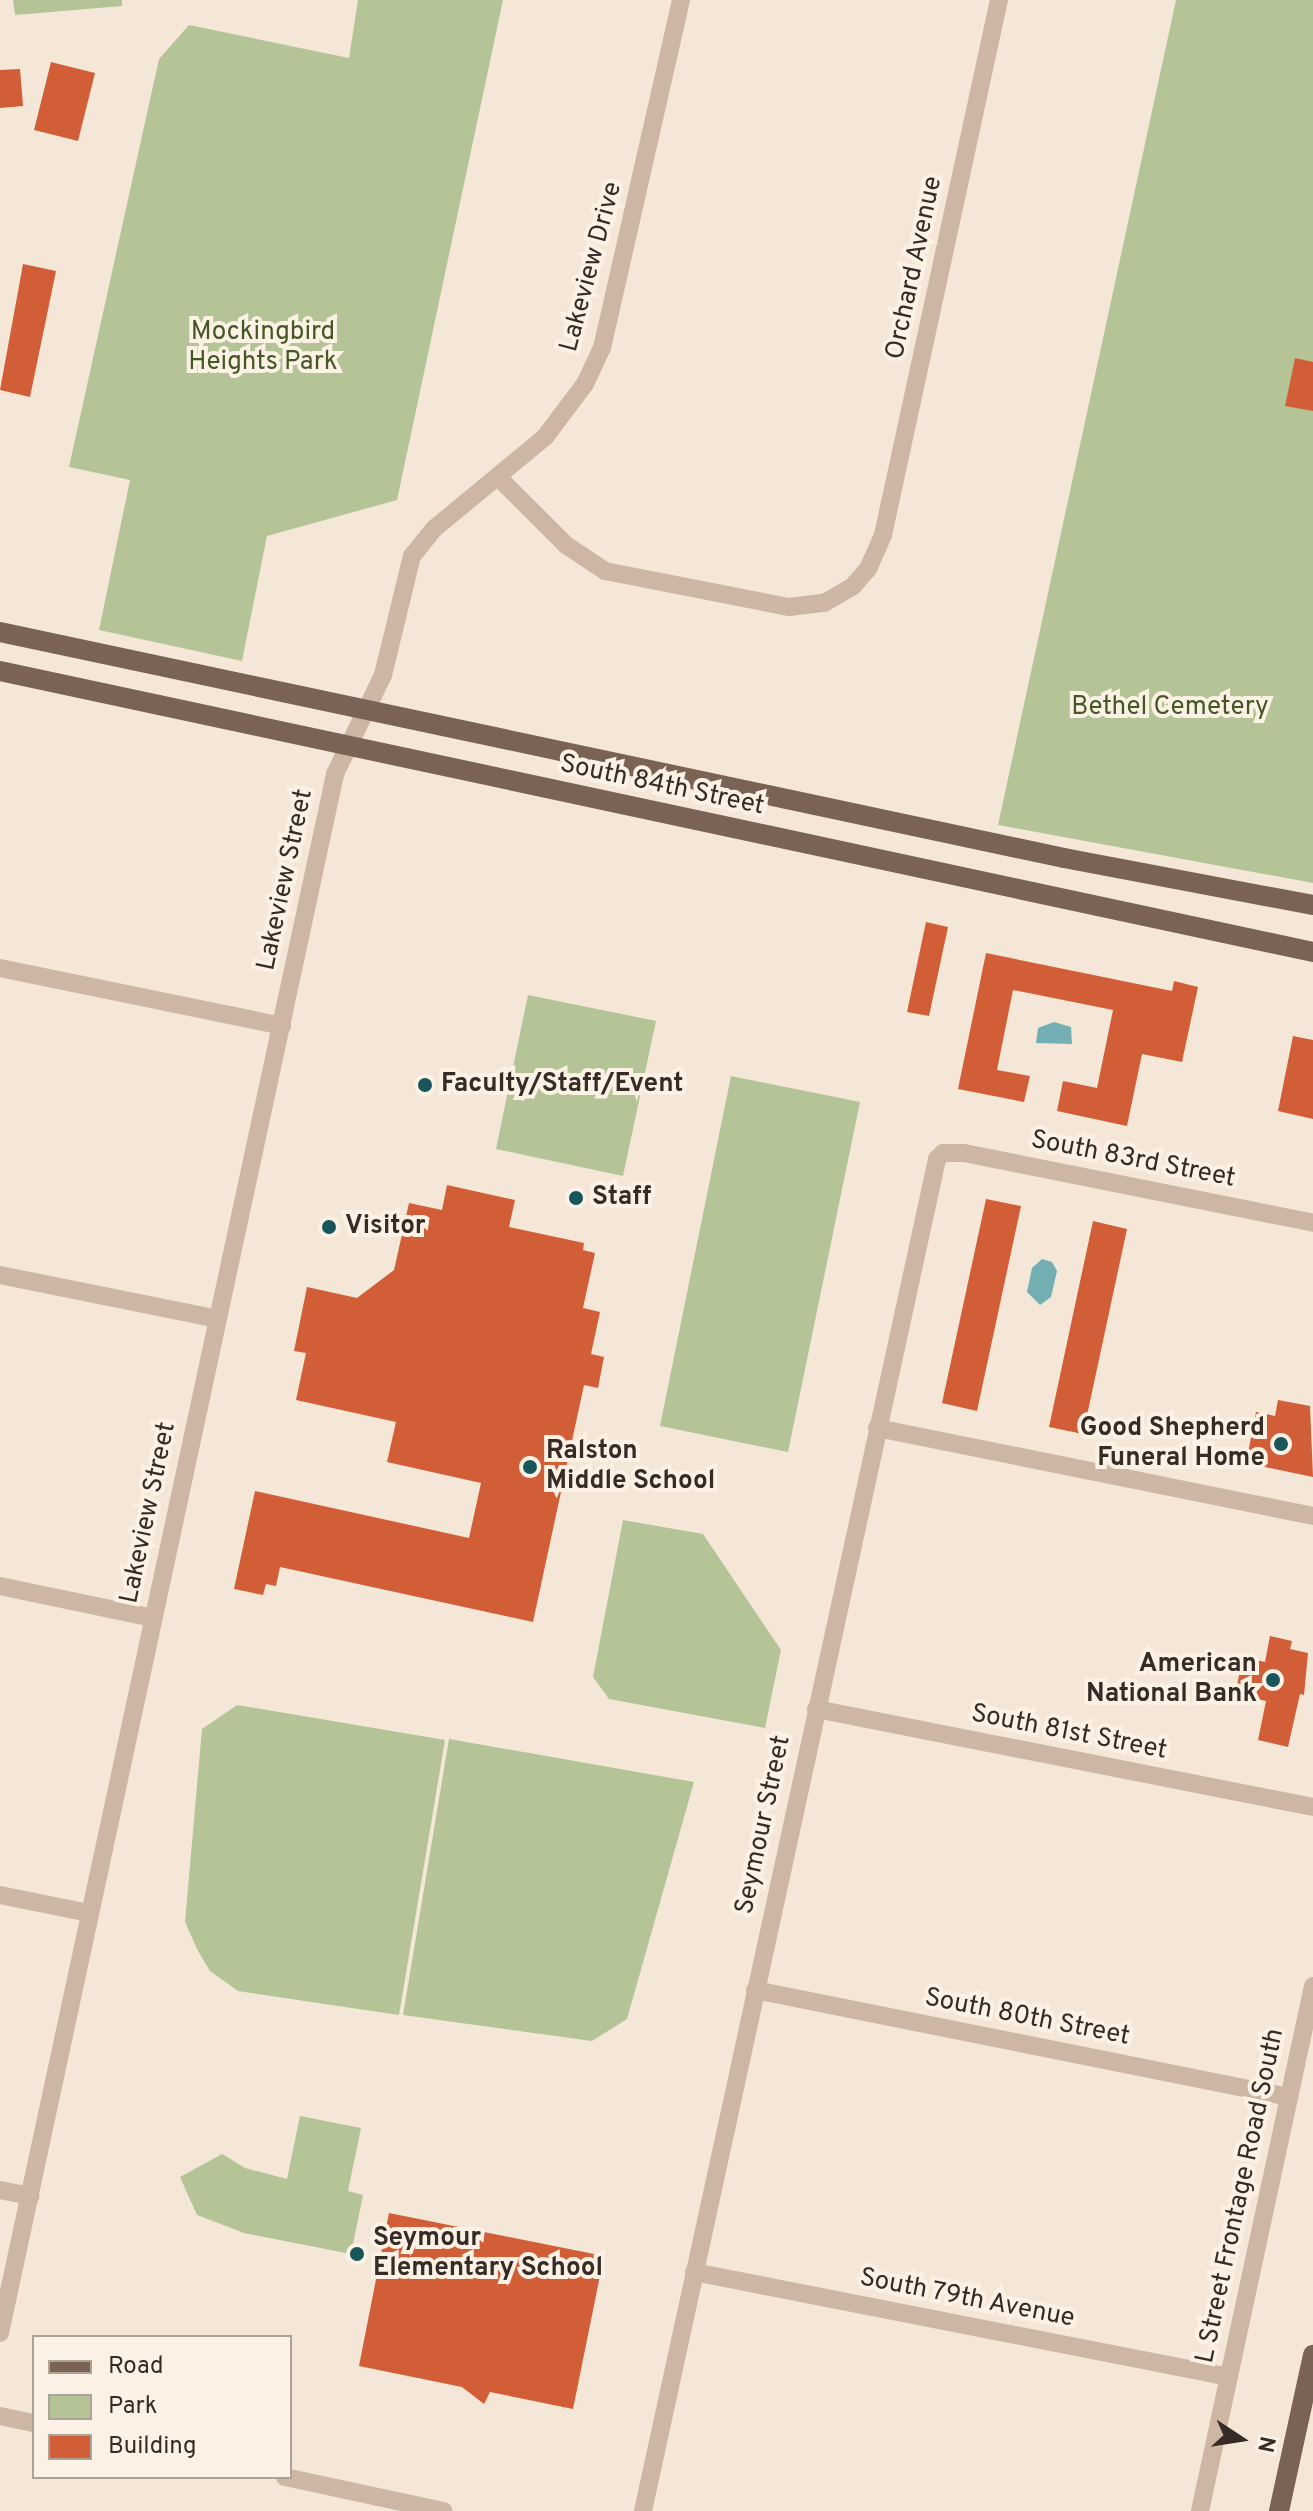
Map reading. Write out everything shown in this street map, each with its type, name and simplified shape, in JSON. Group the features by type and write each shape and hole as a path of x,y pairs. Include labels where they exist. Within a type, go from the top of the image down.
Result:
{"main road":[{"name":"South 84th Street","path":"0,632 1064,858 1313,905"},
{"name":"South 84th Street","path":"0,671 1313,952"},
{"path":"1279,2511 1309,2395 1313,2355"}],"street":[{"name":"Lakeview Drive","path":"367,709 383,675 412,556 435,528 499,478 564,416 602,348 681,0"},
{"name":"Orchard Avenue","path":"499,478 588,563 789,607 824,603 842,594 868,569 880,546 999,0"},
{"name":"Lakeview Street","path":"0,2333 335,774 367,709"},
{"path":"0,968 282,1026"},
{"name":"South 83rd Street","path":"943,1153 1313,1223"},
{"name":"Seymour Street","path":"643,2511 932,1169 943,1153"},
{"path":"0,1275 218,1319"},
{"path":"877,1428 1313,1516"},
{"path":"0,1586 153,1618"},
{"name":"South 81st Street","path":"816,1709 1313,1807"},
{"path":"0,1895 89,1913"},
{"name":"L Street Frontage Road South","path":"1200,2511 1313,1986"},
{"name":"South 80th Street","path":"755,1990 1289,2097"},
{"path":"0,2190 30,2196"},
{"name":"South 79th Avenue","path":"694,2272 1229,2377"},
{"path":"0,2416 32,2423"},
{"path":"292,2479 443,2511"}],"green space":[{"path":"13,0 122,0 122,6 15,15"},
{"name":"Mockingbird Heights Park","path":"358,0 503,0 397,500 267,536 242,661 99,630 130,480 69,467 159,59 189,25 349,58"},
{"name":"Bethel Cemetery","path":"1176,0 1313,0 1313,883 998,825"},
{"path":"528,995 656,1021 623,1176 496,1149"},
{"path":"731,1076 860,1102 788,1452 660,1426"},
{"path":"623,1520 703,1534 781,1650 765,1728 609,1699 593,1677"},
{"path":"237,1705 445,1740 399,2015 238,1991 210,1971 198,1951 185,1922 202,1729"},
{"path":"449,1739 694,1782 627,2019 592,2041 403,2015"},
{"path":"300,2116 361,2128 348,2191 363,2195 351,2254 244,2233 197,2215 180,2177 222,2154 245,2168 287,2179"}],"water":[{"path":"1054,1022 1071,1027 1072,1044 1036,1043 1038,1028"},
{"path":"1042,1259 1052,1262 1057,1271 1051,1297 1040,1305 1027,1292 1032,1268"}],"building":[{"path":"51,62 95,73 78,141 34,130"},
{"path":"20,69 23,106 0,108 0,70"},
{"path":"23,264 56,271 30,397 0,390"},
{"path":"1295,358 1313,362 1313,411 1285,406"},
{"path":"926,922 948,927 929,1016 907,1012"},
{"path":"986,953 1172,991 1174,981 1198,987 1182,1062 1142,1054 1127,1126 1057,1111 1063,1081 1097,1088 1113,1010 1013,990 997,1070 1030,1076 1024,1102 958,1089"},
{"path":"1293,1036 1313,1040 1313,1119 1278,1111"},
{"path":"447,1185 515,1200 509,1227 584,1243 583,1250 595,1253 583,1308 600,1312 591,1354 604,1357 598,1388 584,1385 533,1622 280,1567 276,1586 266,1584 263,1595 234,1589 255,1491 469,1538 481,1483 387,1462 396,1422 296,1400 306,1353 294,1351 307,1287 357,1298 394,1270 409,1203 442,1210"},
{"path":"986,1199 1021,1206 977,1411 942,1403"},
{"path":"1093,1221 1127,1229 1083,1434 1049,1427"},
{"name":"Good Shepherd Funeral Home","path":"1278,1400 1310,1406 1313,1477 1246,1463 1256,1412 1275,1416"},
{"name":"American National Bank","path":"1270,1636 1292,1641 1290,1649 1308,1653 1304,1695 1300,1694 1288,1747 1258,1740 1266,1701 1235,1694 1243,1657 1265,1662"},
{"path":"389,2213 604,2256 573,2409 490,2392 484,2404 462,2387 359,2366"}],"place":[{"name":"Faculty/Staff/Event","path":"425,1085"},
{"name":"Staff","path":"576,1198"},
{"name":"Visitor","path":"329,1227"},
{"name":"Good Shepherd Funeral Home","path":"1281,1444"},
{"name":"Ralston Middle School","path":"530,1467"},
{"name":"American National Bank","path":"1273,1680"},
{"name":"Seymour Elementary School","path":"357,2254"}]}
